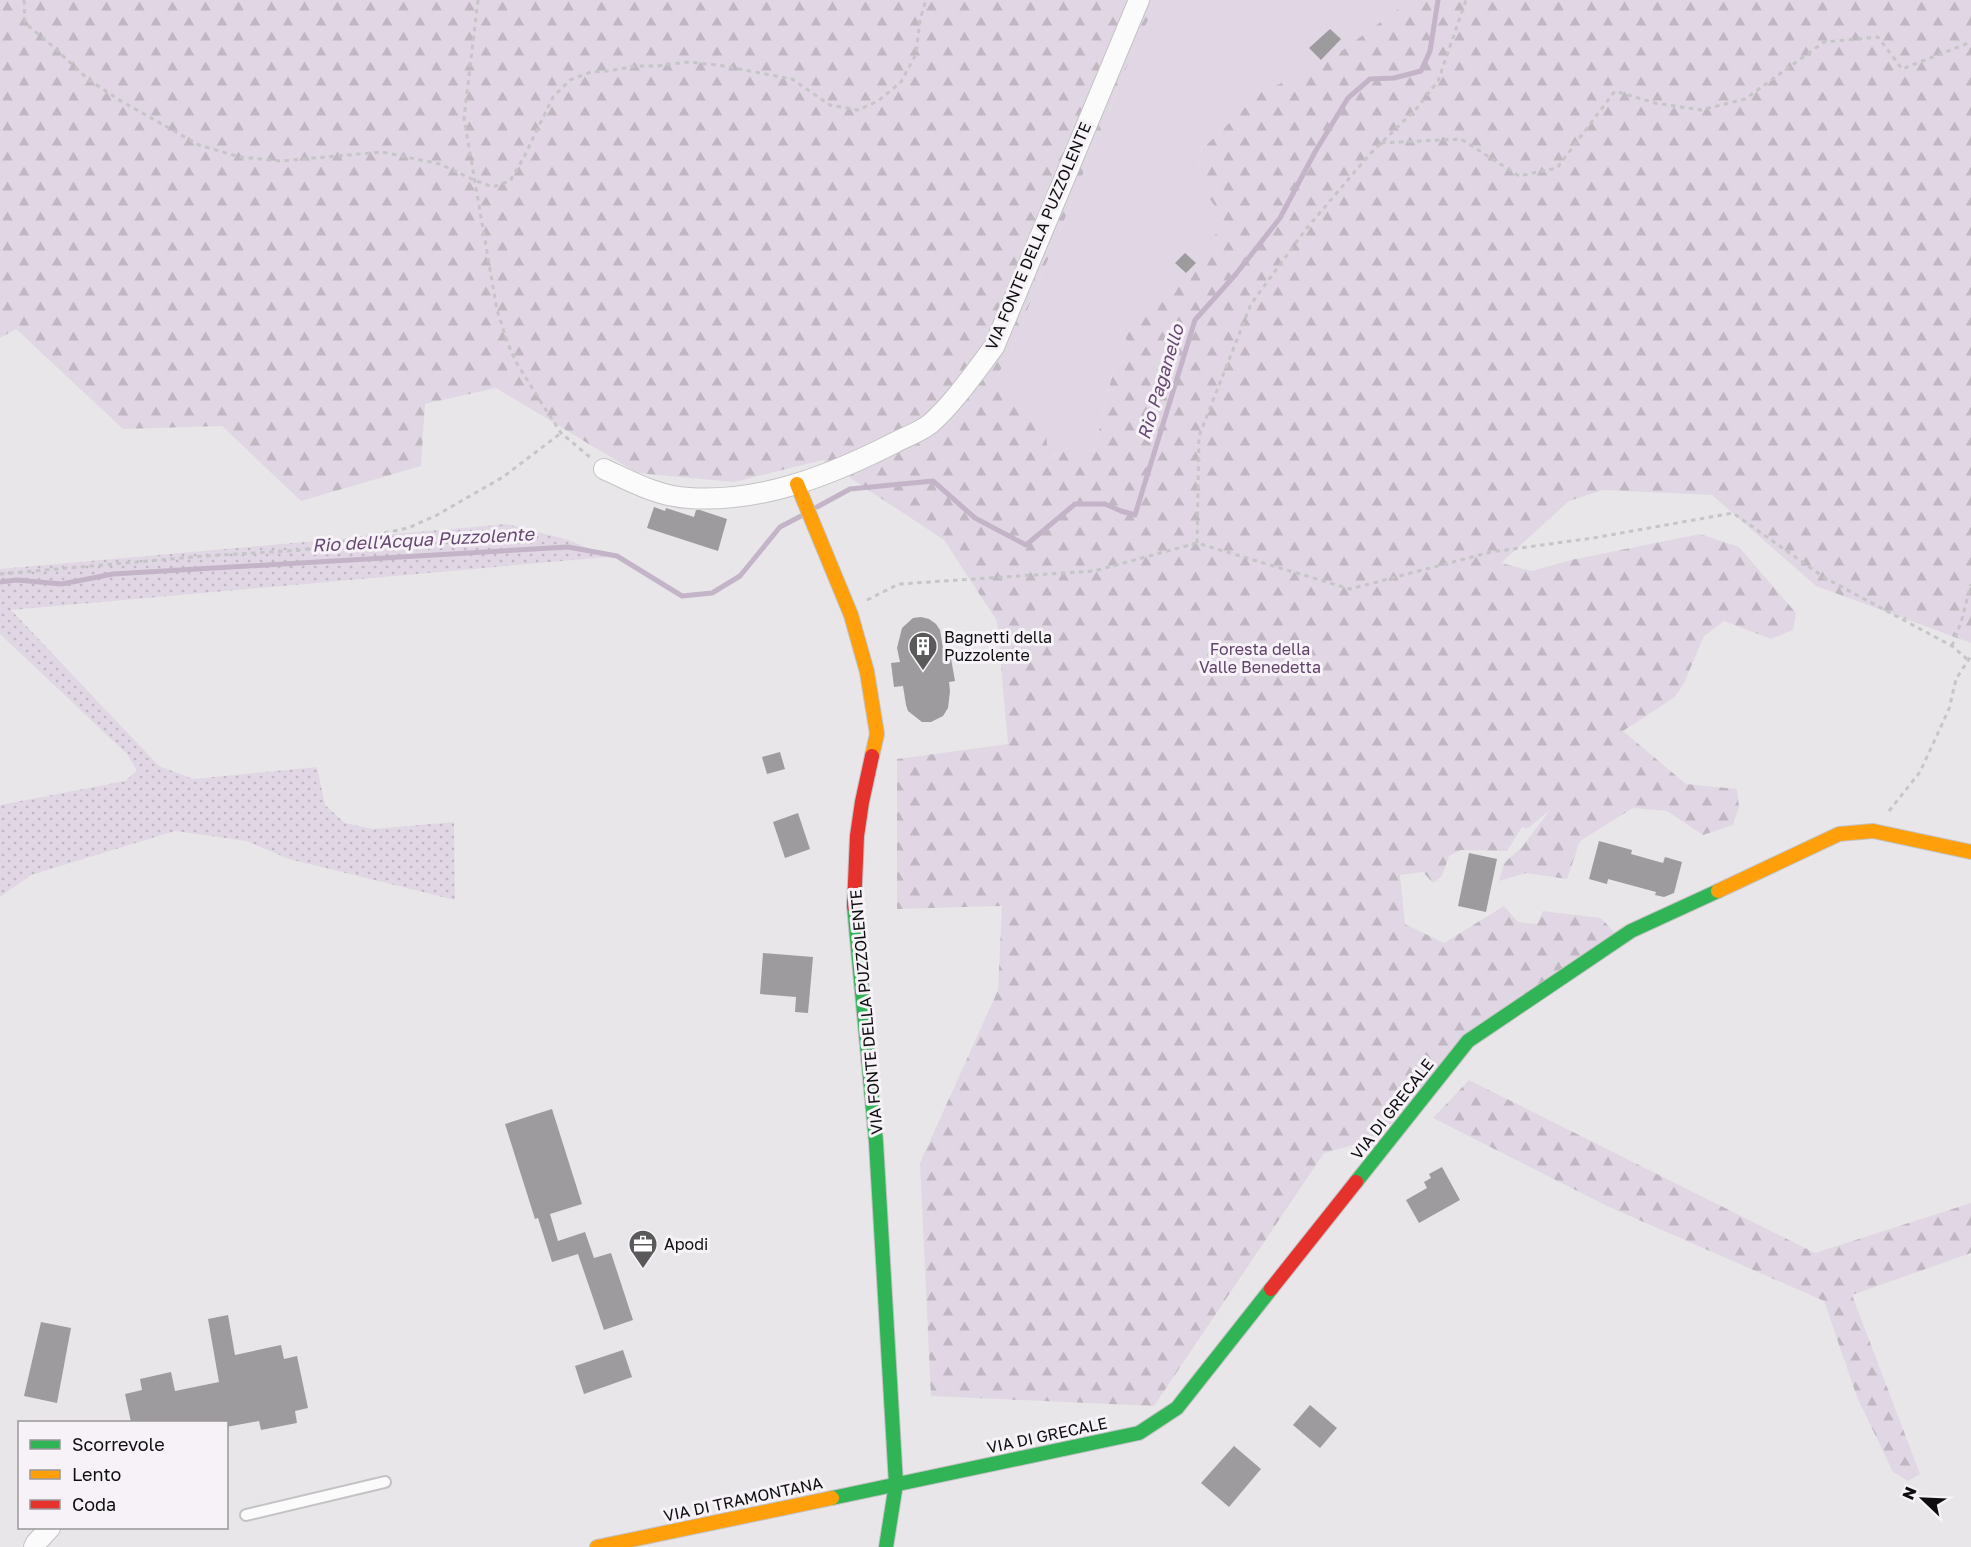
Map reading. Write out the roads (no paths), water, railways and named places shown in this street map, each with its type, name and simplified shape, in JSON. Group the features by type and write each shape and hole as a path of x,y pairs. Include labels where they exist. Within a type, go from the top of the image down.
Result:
{"street":[{"name":"VIA FONTE DELLA PUZZOLENTE","path":"604,469 646,488 688,498 740,497 797,484 858,461 929,425 961,390 994,347 1138,0"},
{"name":"VIA FONTE DELLA PUZZOLENTE","path":"797,484 848,609 867,672 877,734 857,836 854,901 876,1142 896,1484 886,1547"},
{"name":"VIA DI GRECALE","path":"896,1484 1139,1433 1177,1408 1468,1041 1631,931 1839,834 1873,831 1971,852"},
{"name":"VIA DI TRAMONTANA","path":"597,1547 896,1484"},
{"path":"34,1547 49,1529"}],"lane":[{"path":"246,1515 385,1482"}],"waterway":[{"name":"Rio Paganello","path":"817,507 850,489 933,481 975,518 1026,545 1075,504 1105,504 1135,515 1195,320 1236,274 1280,218 1315,152 1348,98 1370,79 1394,78 1421,71 1430,51 1438,0"},
{"name":"Rio dell'Acqua Puzzolente","path":"0,582 17,580 62,584 113,574 568,547 617,556 682,596 712,593 740,576 780,527 801,516"}],"place":[{"name":"Bagnetti della Puzzolente","path":"923,672"},
{"name":"Apodi","path":"643,1270"}],"park label":[{"name":"Foresta della Valle Benedetta","path":"1260,658"}]}
